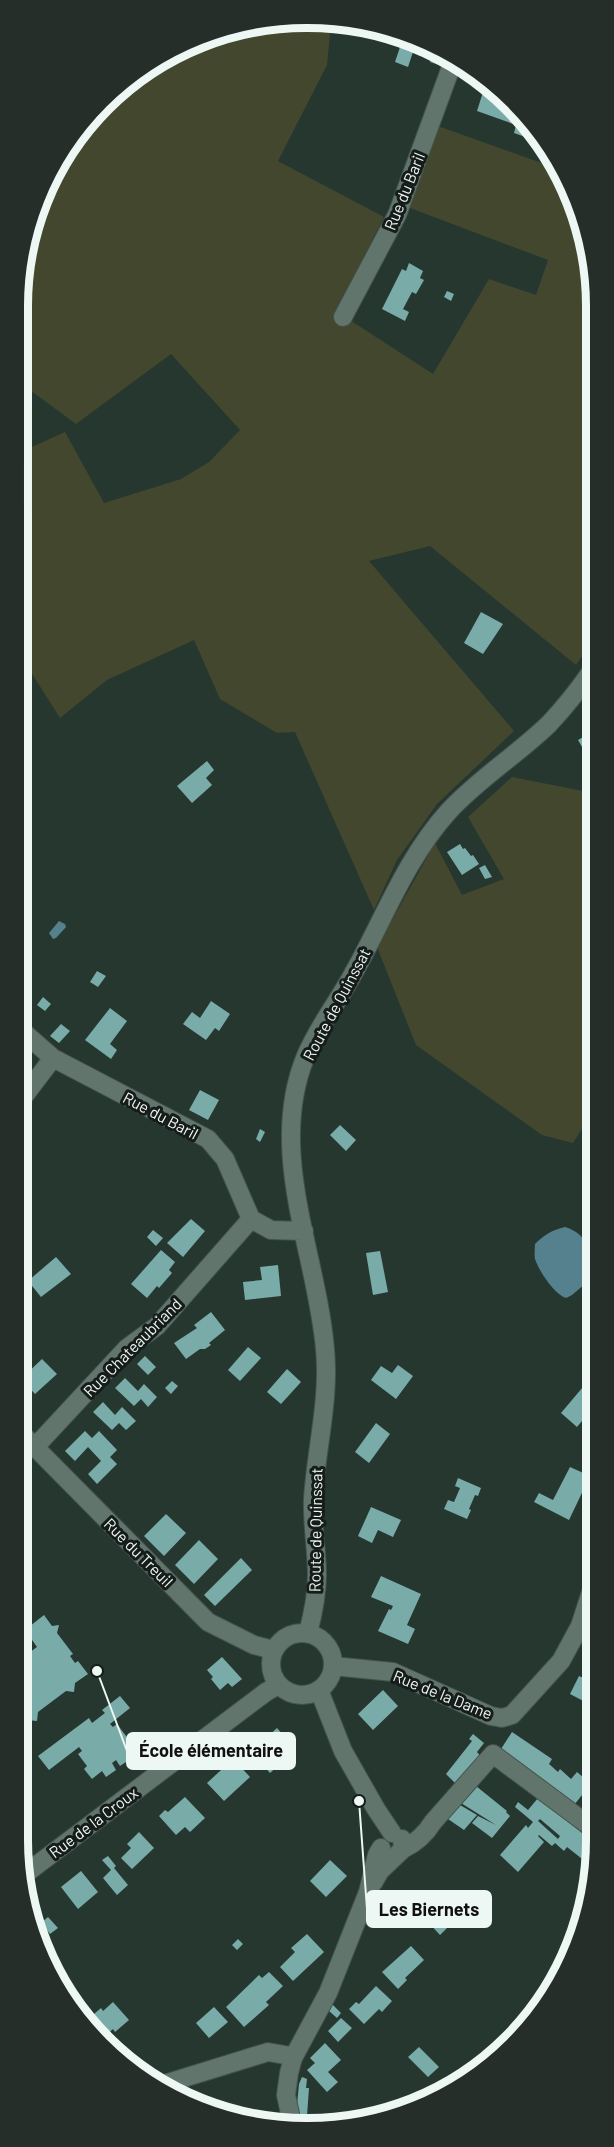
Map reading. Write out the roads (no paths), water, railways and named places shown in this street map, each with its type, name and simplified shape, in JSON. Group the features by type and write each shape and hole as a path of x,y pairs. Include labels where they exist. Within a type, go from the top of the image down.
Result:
{"street":[{"name":"Rue du Baril","path":"343,317 398,215 451,69"},
{"name":"Route de Quinssat","path":"308,1633 317,1576 313,1503 326,1392 326,1352 320,1303 293,1173 290,1124 305,1059 320,1027 353,974 420,848 448,812 482,779 548,725 586,679"},
{"name":"Rue du Baril","path":"28,1036 53,1058 207,1139 225,1159 251,1219"},
{"path":"28,1091 53,1058"},
{"path":"251,1219 271,1230 304,1231"},
{"name":"Rue Chateaubriand","path":"35,1447 126,1348 157,1326 251,1219"},
{"name":"Rue du Treuil","path":"28,1440 208,1622 254,1645 273,1650"},
{"name":"Rue de la Dame","path":"333,1666 393,1672 491,1716 502,1718 512,1714 561,1661 580,1626 586,1607"},
{"path":"298,1632 308,1633 319,1637 327,1645 332,1655 333,1666 326,1684 319,1690 309,1695 298,1695 287,1692 278,1685 272,1674 270,1662 273,1650 288,1635 298,1632"},
{"name":"Rue de la Croux","path":"30,1870 218,1727 278,1685"},
{"path":"291,2118 286,2095 293,2058 328,1994 368,1892 392,1843 376,1809 343,1751 319,1690"},
{"path":"392,1843 414,1843 428,1831 433,1822 493,1754 586,1823"},
{"path":"170,2082 268,2052 293,2058"}],"water":[{"path":"59,921 66,927 53,939 49,933"},
{"path":"565,1227 573,1230 586,1243 586,1283 566,1298 547,1282 535,1259 535,1244 552,1231"}],"place":[{"name":"École élémentaire","path":"97,1671"},
{"name":"Les Biernets","path":"359,1801"}]}
